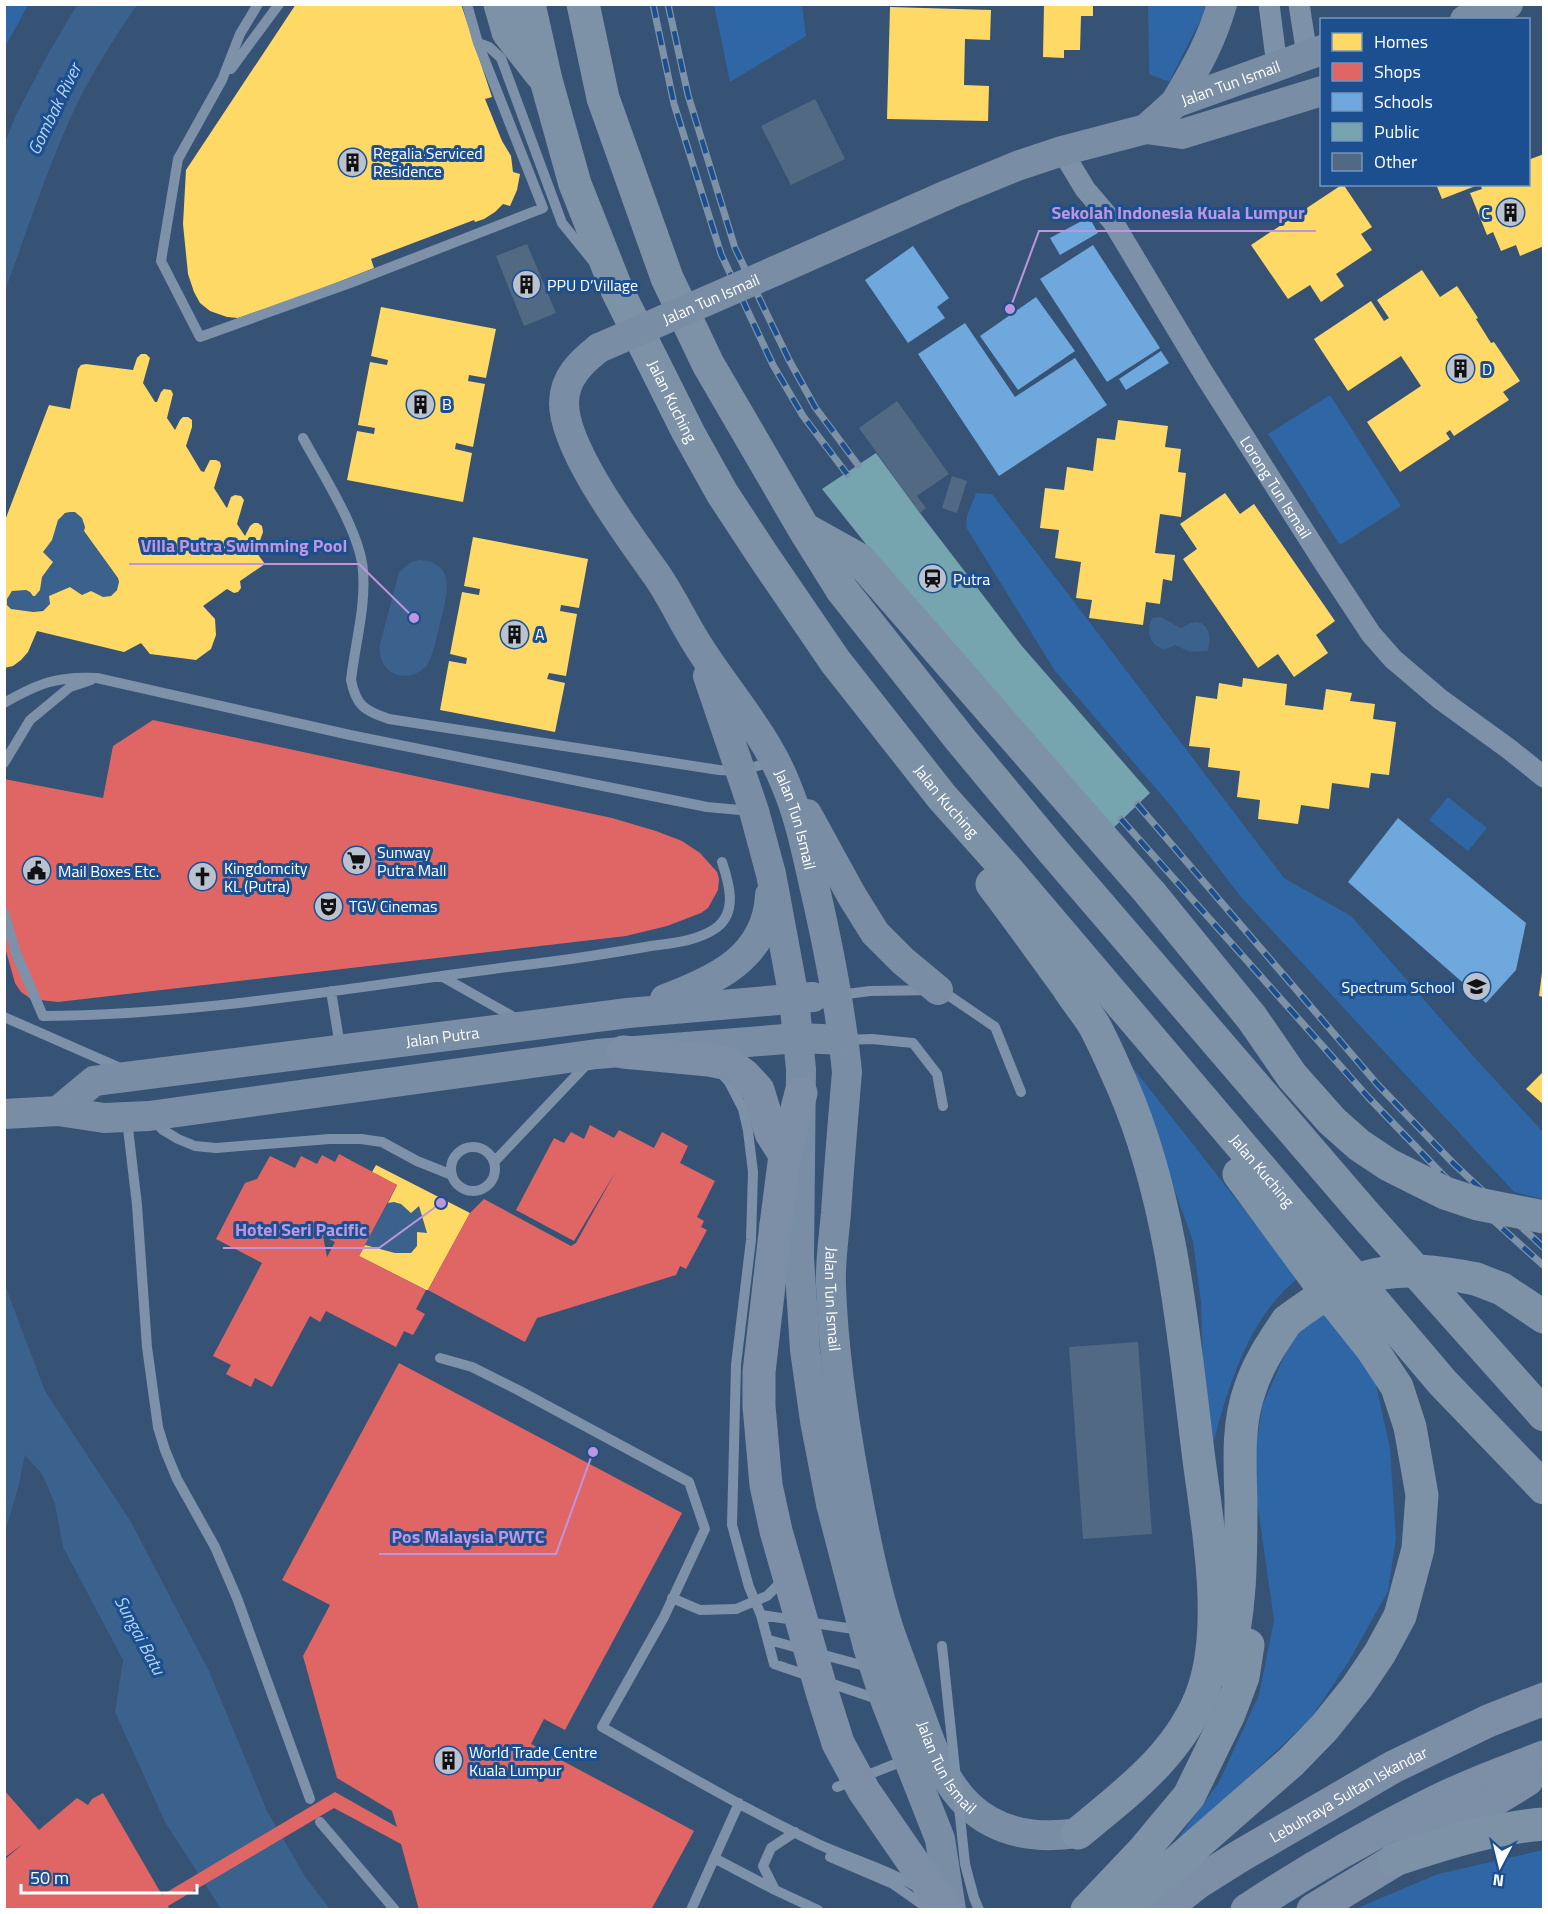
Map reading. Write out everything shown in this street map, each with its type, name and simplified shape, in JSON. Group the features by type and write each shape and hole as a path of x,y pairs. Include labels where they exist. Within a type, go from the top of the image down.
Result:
{"highway":[{"path":"500,4 508,32 546,80"},
{"name":"Jalan Kuching","path":"529,4 546,80 575,184 617,290 688,432 739,519 835,661 942,796 1443,1383 1544,1488"},
{"path":"583,4 603,98 667,278 708,364 842,590 1044,841 1363,1212 1544,1415"},
{"path":"804,529 860,560 1151,894 1252,1018 1292,1076 1332,1121 1359,1145 1389,1166 1445,1193 1478,1204 1544,1217"},
{"path":"942,796 992,884 1094,1026 1124,1090 1155,1182 1183,1335 1209,1543 1214,1612 1210,1656 1204,1687 1187,1726 1158,1762 1132,1789 1078,1833"},
{"path":"1119,1002 1128,1029 1317,1280 1372,1349 1396,1387 1410,1427 1422,1495 1418,1549 1400,1616 1380,1653 1357,1687 1324,1728 1291,1762 1122,1910"},
{"path":"1078,1833 1102,1827 1129,1813 1159,1792 1201,1736 1219,1692 1236,1626 1240,1595 1241,1435 1249,1390 1265,1353 1287,1321 1311,1303 1353,1280 1383,1272 1420,1270 1476,1279 1502,1289 1544,1317"},
{"path":"1087,1910 1143,1851 1189,1796 1213,1750 1243,1677 1249,1642 1251,1606 1250,1567 1240,1500"},
{"path":"1394,1860 1516,1826 1544,1824"}],"main road":[{"path":"610,1053 709,1060 729,1064 744,1075 758,1090 771,1133 785,1155"},
{"path":"801,1093 785,1155 759,1372 759,1407 766,1485 788,1575 838,1743 864,1791 944,1910"},
{"name":"Lebuhraya Sultan Iskandar","path":"1163,1910 1197,1883 1240,1856 1393,1767 1488,1721 1544,1699"},
{"path":"1247,1910 1310,1870 1422,1808 1480,1781 1544,1756"},
{"path":"1313,1910 1544,1770"}],"street":[{"path":"1175,104 1203,56 1215,30 1222,4"},
{"path":"1269,4 1308,71"},
{"path":"1299,4 1308,71"},
{"path":"1470,18 1508,4"},
{"name":"Jalan Tun Ismail","path":"1146,129 1175,104 1308,71"},
{"name":"Jalan Tun Ismail","path":"951,1910 940,1839 921,1754 865,1538 836,1367 830,1282 847,1072 829,949 802,833 781,773 759,733 699,647 663,585 596,484 566,420 564,405 568,384 581,363 599,348 949,194 1017,166 1062,151 1146,129 1182,134 1268,108 1293,90 1308,71"},
{"name":"Lorong Tun Ismail","path":"1062,151 1085,189 1113,222 1204,374 1371,634 1440,699 1544,777"},
{"name":"Jalan Tun Ismail","path":"699,647 754,812 771,874 794,998 801,1093 799,1257 805,1350 814,1421 831,1504 875,1669 886,1702 921,1754 946,1777 970,1807 1002,1827 1021,1833 1040,1836 1078,1833"},
{"path":"781,773 812,820 852,896 875,933 903,961 938,990"},
{"path":"628,1013 700,986 743,958 754,946 769,911 771,874"},
{"name":"Jalan Putra","path":"58,1111 94,1081 628,1013 836,995"},
{"path":"4,1114 58,1111 104,1118 138,1116 610,1053 798,1038 844,1040"}],"lane":[{"path":"222,81 240,34 258,4"},
{"path":"279,4 222,81 178,159 161,261 200,337 350,283 543,208 478,43 467,4"},
{"path":"478,43 489,47 501,58 562,223 617,290"},
{"path":"303,438 347,519 360,550 363,592 351,680 360,704 370,713 400,721 719,770 781,773"},
{"path":"4,703 28,689 51,680 71,677 97,678 396,745 707,807 754,812"},
{"path":"4,763 30,720 70,687 97,678"},
{"path":"4,913 16,953 43,1016 81,1016 201,1007 638,949 687,940 716,928 725,920 730,900 728,879 722,862"},
{"path":"441,976 529,1025"},
{"path":"330,990 341,1048"},
{"path":"836,995 870,991 938,990 995,1027 1021,1092"},
{"path":"4,1017 136,1075"},
{"path":"844,1040 872,1039 913,1043 938,1074 943,1106"},
{"path":"495,1161 610,1053"},
{"path":"709,1060 729,1082 743,1109 753,1172 751,1240 736,1365 732,1525 749,1587 761,1615 774,1664 886,1702"},
{"path":"310,1798 231,1582 215,1547 177,1479 158,1427 147,1347 137,1205 138,1116 195,1146 216,1148 330,1139 361,1139 382,1143 417,1161 452,1174"},
{"path":"470,1146 485,1149 495,1161 495,1175 487,1187 480,1190 466,1190 455,1181 452,1174 453,1160 457,1153 470,1146"},
{"path":"440,1358 472,1367 689,1482 705,1529 647,1647 602,1727 818,1844 896,1874 921,1890 944,1910"},
{"path":"672,1598 700,1610 736,1609 767,1596 788,1575"},
{"path":"761,1615 864,1630"},
{"path":"769,1640 875,1669"},
{"path":"942,1646 965,1864 979,1910"},
{"path":"837,1787 921,1754"},
{"path":"691,1910 739,1803"},
{"path":"320,1822 395,1910"},
{"path":"776,1890 764,1866 771,1848 795,1832"},
{"path":"830,1857 893,1884 930,1910"},
{"path":"714,1858 776,1890 798,1905 818,1910"}],"shaded area":[{"path":"4,5 28,5 5,47"},
{"path":"714,5 802,5 806,36 730,82"},
{"path":"1148,5 1205,5 1203,15 1169,82 1149,74"},
{"path":"1330,395 1401,506 1340,545 1268,434"},
{"path":"976,493 992,494 1284,878 1351,916 1543,1132 1543,1199 1514,1192 1241,897 1171,806 1055,671 966,527 967,516"},
{"path":"1448,797 1487,828 1468,851 1429,820"},
{"path":"1115,1045 1298,1278 1279,1296 1251,1338 1230,1385 1209,1460 1201,1303 1193,1241 1156,1139"},
{"path":"1320,1306 1375,1380 1390,1448 1396,1538 1388,1591 1349,1661 1311,1718 1166,1855 1219,1782 1259,1695 1274,1620 1252,1466 1263,1404 1289,1345"},
{"path":"1543,1850 1543,1909 1355,1909 1438,1874"}],"water":[{"name":"Gombak River","path":"77,5 137,5 101,60 70,119 5,291 5,142 16,115 48,54"},
{"path":"70,512 82,518 85,524 84,532 118,578 114,593 108,597 91,591 82,595 69,587 49,596 50,604 36,612 23,612 11,608 7,605 7,599 12,591 26,590 33,596 40,590 42,577 53,563 43,552 56,523"},
{"path":"420,560 440,568 445,575 447,593 428,664 412,675 403,676 388,670 380,655 380,644 399,572 411,562"},
{"path":"1161,617 1181,628 1194,622 1204,625 1209,633 1207,651 1190,652 1175,645 1164,650 1159,647 1152,641 1149,628 1152,618"},
{"path":"388,1203 419,1206 427,1233 411,1253 395,1253 365,1245"},
{"name":"Sungai Batu","path":"5,1285 45,1391 131,1522 209,1671 267,1811 306,1878 330,1909 221,1909 165,1822 115,1712 123,1660 63,1547 55,1504 42,1474 25,1455 5,1532"}],"building: Homes":[{"name":"Regalia Serviced Residence","path":"296,4 461,4 492,97 485,99 502,141 511,156 513,172 520,174 517,190 510,206 503,204 484,219 475,222 474,220 371,259 374,268 238,318 227,317 210,311 200,303 188,274 183,224 186,170"},
{"path":"1044,4 1093,4 1093,16 1081,16 1080,50 1064,50 1064,58 1043,57"},
{"path":"890,7 991,10 990,40 965,39 964,85 989,86 988,121 887,119"},
{"name":"C","path":"1544,154 1544,246 1520,256 1516,245 1501,251 1493,232 1487,235 1470,193 1482,189 1481,186 1530,186 1530,159"},
{"path":"1340,186 1344,186 1372,227 1361,234 1372,250 1336,274 1344,286 1321,302 1310,285 1288,299 1251,245"},
{"name":"C","path":"1437,186 1475,186 1442,199"},
{"name":"D","path":"1422,270 1440,297 1457,286 1491,343 1494,342 1520,381 1503,392 1509,400 1454,436 1450,430 1446,433 1450,439 1400,472 1367,422 1421,386 1401,356 1348,391 1314,339 1371,301 1384,321 1389,318 1377,300"},
{"path":"381,307 496,329 486,378 469,375 468,381 485,384 473,447 456,443 455,449 472,453 463,502 347,480 357,431 374,434 375,428 358,425 370,362 387,365 388,360 371,356"},
{"path":"141,354 146,354 150,358 143,383 155,402 164,389 171,390 173,394 167,418 175,430 183,417 192,420 186,446 201,471 204,472 210,460 220,462 221,466 214,488 226,507 231,497 235,495 241,496 244,500 237,524 245,536 254,523 262,526 263,532 256,552 265,564 240,581 241,588 238,592 234,593 227,589 203,606 215,619 216,635 211,649 196,660 150,654 141,643 124,652 37,631 28,652 21,660 13,666 4,668 4,523 49,405 70,409 78,369 81,365 133,370","holes":["75,512 82,518 84,531 118,578 117,590 111,596 103,597 91,591 82,595 70,587 49,596 50,604 43,611 11,609 7,605 7,599 12,591 26,590 35,596 40,590 42,577 53,562 43,552 52,540 58,520 65,513"]},
{"path":"1118,420 1168,426 1165,447 1181,449 1178,472 1186,473 1181,517 1160,514 1155,553 1175,555 1172,581 1163,579 1160,604 1146,602 1143,625 1089,618 1092,600 1076,598 1081,562 1055,558 1059,530 1040,528 1045,488 1064,490 1067,467 1093,471 1097,438 1115,440"},
{"path":"1225,493 1240,514 1254,504 1335,621 1316,635 1328,653 1294,677 1278,654 1258,668 1183,559 1197,549 1180,524"},
{"path":"473,537 588,559 579,608 561,605 560,611 577,614 566,676 549,673 547,679 565,683 555,732 440,710 449,661 466,664 467,658 450,654 462,592 479,595 480,589 464,586"},
{"path":"1243,678 1287,684 1285,705 1323,710 1326,689 1352,693 1350,701 1375,704 1373,719 1396,722 1389,775 1371,773 1369,788 1332,783 1329,809 1301,805 1298,824 1258,819 1260,800 1237,797 1240,771 1208,767 1210,748 1189,746 1196,696 1217,699 1219,683 1242,687"},
{"path":"1542,973 1544,974 1544,997 1539,996"},
{"path":"1544,1071 1544,1105 1526,1089"},
{"path":"376,1165 470,1213 428,1290 359,1256 365,1245 395,1253 411,1253 417,1246 417,1232 427,1233 419,1206 411,1213 401,1204 388,1203 397,1185 372,1172"}],"building: Shops":[{"name":"Sunway Putra Mall","path":"153,720 612,818 656,831 682,841 700,853 717,872 718,890 708,908 701,913 667,926 626,936 58,1002 31,999 21,992 15,983 4,944 4,779 103,798 113,746"},
{"path":"590,1125 614,1138 619,1130 654,1148 662,1132 688,1146 680,1163 715,1181 697,1217 704,1221 701,1227 707,1230 686,1269 680,1266 676,1275 537,1318 525,1342 428,1290 470,1213 484,1199 571,1246 576,1243 616,1171 574,1241 516,1210 554,1138 564,1143 571,1132 584,1139"},
{"path":"339,1154 397,1185 359,1256 426,1290 416,1309 425,1314 413,1335 404,1331 396,1347 326,1311 320,1322 310,1316 272,1387 255,1378 251,1387 226,1374 231,1365 213,1356 262,1263 216,1239 245,1183 257,1179 270,1156 295,1168 301,1156 317,1164 322,1155 335,1162","holes":["323,1236 335,1242 327,1257"]},
{"path":"399,1363 682,1513 565,1730 544,1719 531,1744 694,1831 651,1910 419,1910 401,1844 334,1808 168,1906 170,1910 4,1910 4,1860 23,1844 4,1858 4,1790 39,1830 77,1798 88,1805 92,1799 103,1793 162,1895 335,1792 397,1827 392,1811 337,1778 303,1656 330,1605 282,1580"}],"building: Schools":[{"path":"1089,217 1098,233 1060,255 1050,238"},
{"path":"1093,245 1160,348 1107,382 1040,279"},
{"path":"913,246 949,298 937,307 945,318 908,343 865,280"},
{"path":"1036,297 1075,351 1018,390 980,336"},
{"path":"965,323 1015,397 1075,358 1107,405 999,476 918,354"},
{"path":"1161,351 1169,363 1126,390 1119,379"},
{"path":"1398,818 1526,923 1516,970 1486,1003 1348,882"}],"building: Public":[{"name":"Putra","path":"876,453 1021,645 1150,793 1109,832 979,686 822,489"}],"building: Other":[{"path":"815,99 845,159 791,185 761,126"},
{"name":"PPU D’Village","path":"527,244 556,313 524,326 496,256"},
{"path":"897,401 949,474 917,496 926,508 920,513 859,428"},
{"path":"952,476 967,481 957,513 942,508"},
{"path":"1138,1342 1152,1534 1083,1539 1069,1347"}],"railway":[{"path":"653,4 674,104 721,254 773,365 803,416 847,474"},
{"path":"668,4 688,95 735,248 789,360 815,407 858,465"},
{"path":"1137,804 1378,1085 1454,1164 1544,1248"},
{"path":"1121,819 1368,1097 1443,1175 1544,1266"}],"place":[{"name":"Regalia Serviced Residence","path":"352,162"},
{"name":"C","path":"1511,213"},
{"name":"PPU D’Village","path":"526,285"},
{"name":"Sekolah Indonesia Kuala Lumpur","path":"1010,309"},
{"name":"D","path":"1461,369"},
{"name":"B","path":"421,404"},
{"name":"Putra","path":"932,579"},
{"name":"Villa Putra Swimming Pool","path":"414,618"},
{"name":"A","path":"514,634"},
{"name":"Sunway Putra Mall","path":"356,861"},
{"name":"Mail Boxes Etc.","path":"37,871"},
{"name":"Kingdomcity KL (Putra)","path":"203,877"},
{"name":"TGV Cinemas","path":"328,906"},
{"name":"Spectrum School","path":"1476,987"},
{"name":"Hotel Seri Pacific","path":"441,1203"},
{"name":"Pos Malaysia PWTC","path":"593,1452"},
{"name":"World Trade Centre Kuala Lumpur","path":"448,1761"}]}
